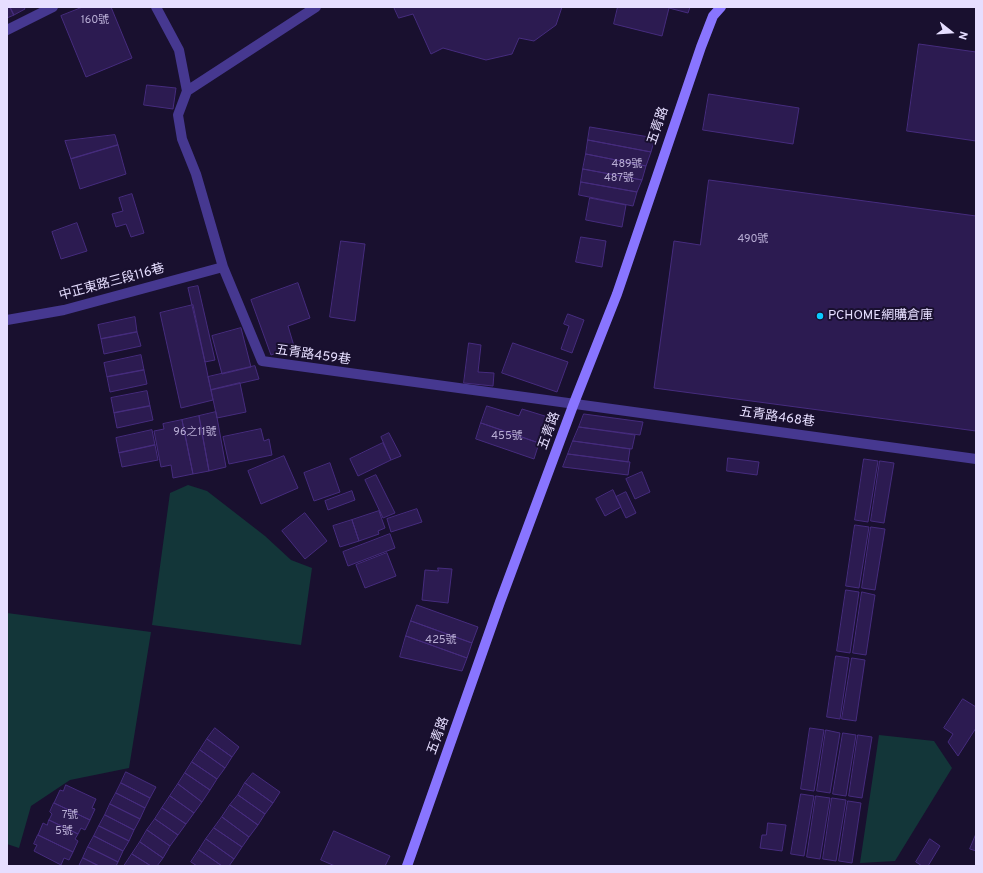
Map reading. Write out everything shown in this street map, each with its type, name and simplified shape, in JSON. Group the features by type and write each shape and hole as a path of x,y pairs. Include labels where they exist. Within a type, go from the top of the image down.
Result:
{"street":[{"path":"7,30 53,7"},
{"path":"156,7 178,50 186,91 316,7"},
{"name":"五青路","path":"407,866 574,403 616,294 701,47 713,16 721,7"},
{"name":"五青路459巷","path":"186,91 178,115 182,139 196,174 223,267 262,361 574,403"},
{"name":"中正東路三段116巷","path":"7,320 64,310 223,267"},
{"name":"五青路468巷","path":"574,403 976,459"}],"green space":[{"path":"188,485 207,491 265,536 291,560 312,568 301,645 152,625 170,493"},
{"path":"7,613 151,632 129,768 70,780 31,806 19,848 7,844"},
{"path":"879,735 934,741 952,768 895,861 860,863"}],"building":[{"path":"7,7 10,7 14,15 7,18"},
{"path":"10,7 24,7 25,9 14,15"},
{"path":"83,7 111,7 132,58 86,77 61,16"},
{"path":"394,7 562,7 556,25 534,41 519,38 512,54 486,60 443,48 431,54 413,14 399,18"},
{"path":"618,7 690,7 688,13 669,8 662,36 614,24"},
{"path":"919,44 976,52 976,141 907,131"},
{"path":"147,85 176,88 173,109 144,105"},
{"path":"709,94 799,108 793,144 703,130"},
{"path":"590,127 655,138 651,152 588,140"},
{"path":"115,135 118,145 71,159 65,141"},
{"path":"588,140 651,152 646,166 586,154"},
{"path":"118,145 126,174 80,189 71,159"},
{"path":"586,154 646,166 642,180 583,169"},
{"path":"583,169 642,180 637,192 581,182"},
{"name":"PCHOME網購倉庫","path":"709,180 976,216 976,431 654,388 674,241 700,245"},
{"path":"581,182 637,192 633,206 579,195"},
{"path":"132,194 144,233 131,237 126,224 116,227 112,214 123,211 119,198"},
{"path":"590,198 626,205 622,227 586,220"},
{"path":"77,223 87,251 61,259 52,232"},
{"path":"581,237 606,241 602,267 576,262"},
{"path":"341,241 365,244 355,321 330,317"},
{"path":"298,283 310,318 288,326 294,346 271,355 251,300"},
{"path":"198,286 215,360 205,362 188,288"},
{"path":"193,305 213,400 181,408 160,313"},
{"path":"568,314 584,320 572,353 561,349 569,326 564,324"},
{"path":"135,317 137,332 101,339 98,325"},
{"path":"241,328 251,367 222,374 212,336"},
{"path":"137,332 141,346 104,354 101,339"},
{"path":"469,343 481,345 478,372 494,373 493,386 464,383"},
{"path":"513,343 568,362 557,392 502,373"},
{"path":"141,355 144,370 107,377 104,363"},
{"path":"255,366 259,379 211,390 208,377"},
{"path":"144,370 147,384 110,392 107,377"},
{"path":"240,383 246,412 217,418 211,390"},
{"path":"147,391 150,406 114,413 111,398"},
{"path":"150,406 153,420 117,428 114,413"},
{"path":"487,406 519,416 522,409 548,417 539,443 481,423"},
{"path":"216,412 226,467 209,471 199,416"},
{"path":"584,414 643,422 640,435 579,427"},
{"path":"199,416 209,471 193,474 182,420"},
{"path":"182,420 193,474 173,478 171,465 161,467 154,431 164,429 163,424"},
{"path":"481,423 539,443 534,459 476,439"},
{"path":"579,427 635,435 632,449 573,441"},
{"path":"261,429 264,441 269,439 272,455 229,464 223,437"},
{"path":"152,430 155,445 119,453 116,438"},
{"path":"389,433 401,456 391,460 381,437"},
{"path":"573,441 630,449 628,462 568,454"},
{"path":"383,443 391,460 358,476 350,459"},
{"path":"155,445 158,460 122,467 119,453"},
{"path":"568,454 630,462 628,475 563,467"},
{"path":"284,456 298,488 261,504 248,471"},
{"path":"728,458 759,462 757,475 727,471"},
{"path":"864,459 878,461 868,522 855,520"},
{"path":"880,461 894,463 884,523 871,521"},
{"path":"330,463 340,492 314,501 304,473"},
{"path":"642,472 650,492 635,499 626,479"},
{"path":"376,475 395,513 383,518 365,480"},
{"path":"613,490 621,507 605,516 596,499"},
{"path":"352,491 355,500 328,510 325,501"},
{"path":"626,492 636,513 626,518 616,497"},
{"path":"417,509 422,522 391,532 387,519"},
{"path":"379,511 385,528 378,531 379,534 359,541 352,520"},
{"path":"305,513 327,541 305,559 282,531"},
{"path":"352,520 359,541 340,547 333,526"},
{"path":"855,525 869,527 859,588 846,586"},
{"path":"871,527 885,529 875,590 862,588"},
{"path":"390,534 395,548 348,566 343,552"},
{"path":"387,553 396,576 365,588 356,565"},
{"path":"438,568 452,569 448,603 422,600 425,570 438,571"},
{"path":"846,590 859,592 850,653 837,651"},
{"path":"862,592 875,595 866,655 853,653"},
{"path":"417,605 478,627 472,643 411,621"},
{"path":"411,621 472,643 467,658 406,636"},
{"path":"406,636 467,658 462,671 400,657"},
{"path":"836,656 849,658 840,719 827,717"},
{"path":"852,658 865,660 856,721 842,719"},
{"path":"963,699 976,707 976,728 958,756 948,742 953,734 944,728"},
{"path":"215,728 239,747 232,757 207,739"},
{"path":"810,728 824,730 814,791 801,789"},
{"path":"826,730 840,733 830,793 817,791"},
{"path":"843,733 856,735 846,796 833,794"},
{"path":"858,735 872,737 862,798 849,796"},
{"path":"207,739 232,757 225,768 200,750"},
{"path":"200,750 225,768 217,779 192,762"},
{"path":"192,762 217,779 210,790 185,773"},
{"path":"126,772 156,787 150,798 121,783"},
{"path":"185,773 210,790 202,802 178,784"},
{"path":"253,773 280,792 273,803 245,783"},
{"path":"121,783 150,798 145,808 116,793"},
{"path":"245,783 273,803 265,814 238,795"},
{"path":"178,784 202,802 194,813 170,796"},
{"path":"66,785 96,799 92,808 95,809 90,820 54,803 60,790 63,791"},
{"path":"116,793 145,808 140,819 110,804"},
{"path":"801,794 814,796 804,856 791,854"},
{"path":"238,795 265,814 258,825 230,805"},
{"path":"170,796 194,813 186,824 162,808"},
{"path":"816,796 830,798 820,859 807,857"},
{"path":"832,798 846,800 836,861 823,859"},
{"path":"848,801 861,803 852,863 839,861"},
{"path":"54,803 90,820 85,830 81,828 78,834 49,820 52,814 50,812"},
{"path":"110,804 140,819 134,830 105,815"},
{"path":"230,805 258,825 249,837 222,817"},
{"path":"162,808 186,824 178,835 155,819"},
{"path":"105,815 134,830 129,841 99,826"},
{"path":"222,817 249,837 242,847 214,828"},
{"path":"155,819 178,835 170,846 147,830"},
{"path":"49,820 78,834 75,839 78,841 73,852 38,835 43,823 47,825"},
{"path":"768,823 786,825 782,851 760,848 762,835 766,835"},
{"path":"99,826 129,841 123,851 94,836"},
{"path":"214,828 242,847 234,859 206,839"},
{"path":"147,830 170,846 163,858 140,842"},
{"path":"334,831 390,856 385,866 335,866 321,860"},
{"path":"976,834 976,851 970,849"},
{"path":"38,835 73,852 69,860 64,858 61,865 34,851 37,845 34,844"},
{"path":"94,836 123,851 118,862 88,847"},
{"path":"206,839 234,859 229,866 222,866 199,850"},
{"path":"930,839 940,846 928,866 922,866 916,862"},
{"path":"140,842 163,858 157,866 151,866 132,854"},
{"path":"88,847 118,862 116,866 99,866 83,858"},
{"path":"199,850 222,866 197,866 191,862"},
{"path":"132,854 151,866 124,866"},
{"path":"83,858 99,866 79,866"}],"place":[{"name":"PCHOME網購倉庫","path":"820,316"}]}
